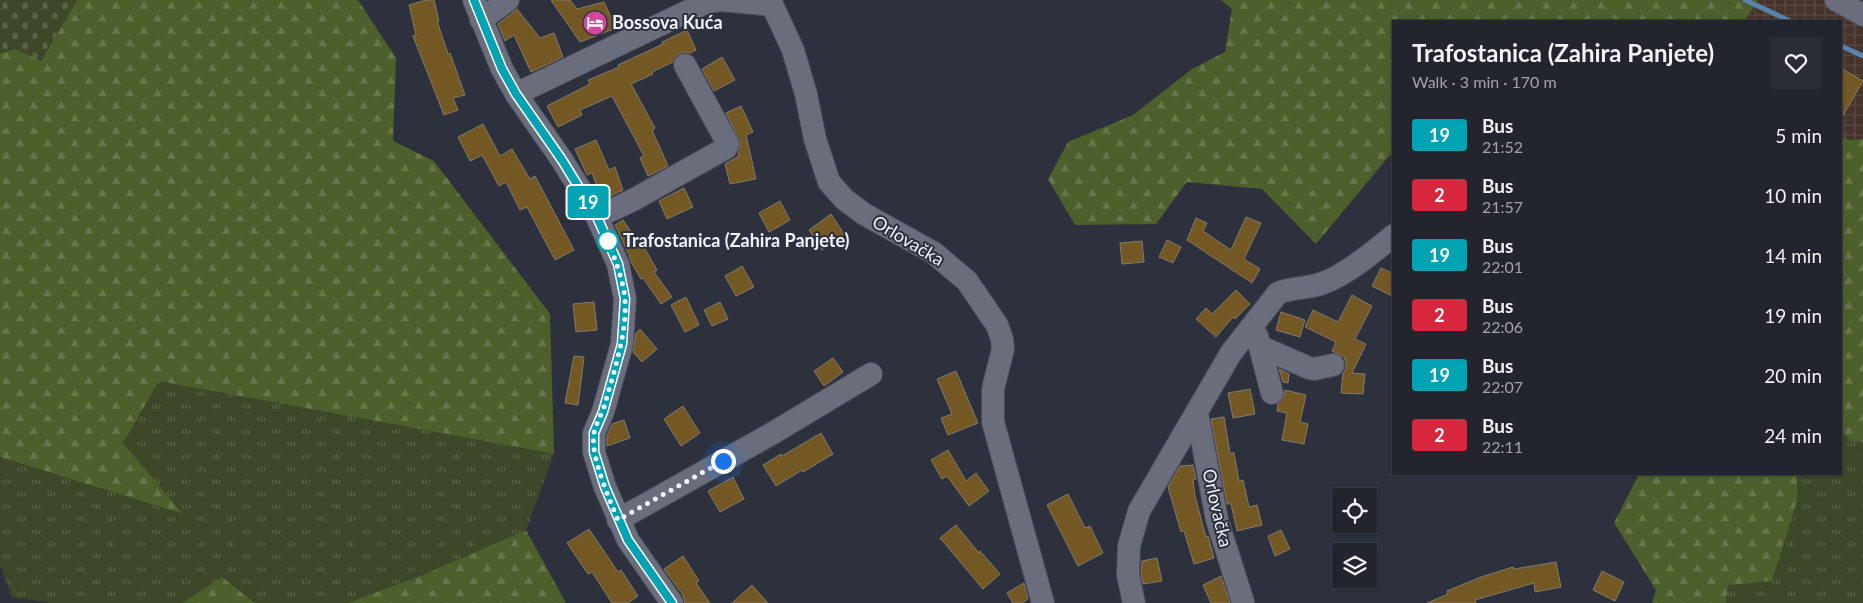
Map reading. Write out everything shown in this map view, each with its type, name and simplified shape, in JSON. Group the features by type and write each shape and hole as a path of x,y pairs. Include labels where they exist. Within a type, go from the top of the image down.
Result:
{"street":[{"path":"508,0 477,10 502,69 516,94 562,160 597,217 618,264 625,299 622,344 603,412 594,433 594,452 605,487 628,540 672,603"},
{"path":"516,94 705,3 721,0 771,3"},
{"path":"1836,0 1863,15"},
{"name":"Orlovačka","path":"771,3 793,50 806,94 815,139 829,182 844,199 864,214 934,253 967,281 997,325 1003,349 993,389 993,422 1043,603"},
{"path":"597,217 633,200 726,148 728,144 686,65"},
{"path":"1134,603 1128,575 1129,546 1139,511 1231,353 1278,294 1289,289 1313,286 1326,282 1371,255 1392,237"},
{"path":"1254,326 1272,393"},
{"path":"1261,347 1309,368 1314,369 1333,365"},
{"path":"618,520 774,433 871,374"},
{"name":"Orlovačka","path":"1197,413 1217,520 1243,602"}],"shaded area":[{"path":"1758,0 1863,0 1863,139 1849,140 1842,136 1842,20 1746,20"}],"green space":[{"path":"0,0 77,0 41,61 16,49 0,53"},
{"path":"77,0 358,0 396,58 393,141 434,161 550,314 554,454 159,381 123,443 183,514 0,457 0,53 16,49 41,61"},
{"path":"1221,0 1758,0 1746,20 1392,20 1392,155 1389,156 1316,244 1262,189 1187,182 1156,224 1075,225 1048,179 1068,142 1133,115 1192,69 1225,52 1232,9"},
{"path":"1842,136 1849,140 1863,139 1863,442 1850,441 1842,431"},
{"path":"159,381 554,454 526,530 423,575 347,603 255,603 222,577 182,603 51,603 12,597 0,564 0,457 182,514 123,443"},
{"path":"1842,431 1850,441 1863,442 1863,603 1726,603 1728,585 1797,501 1797,475 1842,475"},
{"path":"1638,475 1797,475 1797,501 1772,581 1728,585 1726,603 1652,603 1656,590 1614,523"},
{"path":"526,530 566,603 347,603 423,575"},
{"path":"222,577 255,603 182,603"}],"building":[{"path":"426,0 434,0 439,21 437,21 465,95 453,98 458,110 444,115 413,36 416,35 409,5"},
{"path":"551,0 570,0 577,9 604,2 616,28 580,42"},
{"path":"517,9 540,38 554,33 563,57 531,72 514,35 505,41 498,24"},
{"path":"687,30 696,50 690,53 679,53 673,62 631,84 655,128 652,130 668,166 648,176 640,158 644,156 612,96 580,110 582,115 558,127 547,106 590,84 588,80 619,67 618,65 663,44 662,42"},
{"path":"722,57 735,80 714,91 702,69"},
{"path":"1842,69 1863,81 1842,117"},
{"path":"741,106 753,132 746,135 756,179 730,184 725,164 739,156 741,143 726,113"},
{"path":"483,124 500,156 512,149 530,179 535,176 574,250 555,260 527,207 520,210 506,182 499,186 482,155 470,161 458,137"},
{"path":"596,140 609,170 615,167 623,190 602,200 592,173 587,175 575,149"},
{"path":"684,188 693,207 667,219 659,201"},
{"path":"780,201 790,220 769,232 759,213"},
{"path":"831,214 844,234 822,250 809,230"},
{"path":"1246,217 1261,223 1244,259 1260,269 1252,283 1187,240 1196,218 1207,223 1203,231 1231,250"},
{"path":"623,220 642,248 644,247 657,270 654,272 672,297 661,304 643,278 641,279 631,262 615,225"},
{"path":"1167,240 1181,247 1173,263 1159,257"},
{"path":"1142,241 1144,262 1122,264 1120,243"},
{"path":"742,266 754,287 736,296 725,276"},
{"path":"1381,268 1392,273 1392,296 1372,286"},
{"path":"1236,290 1250,304 1235,319 1233,317 1216,337 1196,319 1206,308 1212,314"},
{"path":"1352,295 1372,306 1355,339 1366,344 1352,373 1365,374 1363,394 1341,393 1346,363 1344,357 1332,351 1336,342 1305,327 1313,310 1338,322"},
{"path":"686,297 699,325 685,332 671,305"},
{"path":"594,302 597,330 576,332 573,304"},
{"path":"720,302 728,319 712,326 704,310"},
{"path":"1281,312 1305,320 1300,337 1276,330"},
{"path":"640,329 657,349 642,362 633,352 636,333"},
{"path":"574,356 584,357 578,405 565,403"},
{"path":"833,358 843,372 824,386 814,371"},
{"path":"1279,369 1289,374 1288,383 1283,382"},
{"path":"956,371 978,423 948,435 941,418 952,414 937,379"},
{"path":"1250,389 1255,414 1233,418 1228,393"},
{"path":"1285,390 1306,395 1300,422 1308,424 1304,444 1282,440 1287,413 1277,411 1278,404 1284,397"},
{"path":"683,406 700,433 681,446 664,419"},
{"path":"1224,417 1230,453 1234,453 1239,481 1243,480 1249,507 1257,505 1262,525 1237,531 1231,504 1227,504 1211,419"},
{"path":"624,420 630,438 607,446 607,436 612,424"},
{"path":"821,433 833,454 776,486 763,465"},
{"path":"948,450 966,481 976,473 989,491 969,506 947,476 942,479 931,460"},
{"path":"1193,465 1196,479 1193,480 1195,496 1214,558 1194,564 1184,531 1181,532 1168,487 1180,466"},
{"path":"733,477 744,499 720,512 708,491"},
{"path":"1068,494 1085,528 1090,526 1103,553 1078,566 1047,505"},
{"path":"956,525 979,553 980,551 1000,574 983,589 940,538"},
{"path":"589,529 618,572 621,570 638,596 628,603 612,603 592,572 588,574 567,543"},
{"path":"1281,530 1290,549 1275,556 1268,536"},
{"path":"683,556 699,581 696,583 710,603 685,603 683,595 664,569"},
{"path":"1157,558 1162,581 1143,584 1141,574 1142,561"},
{"path":"1556,562 1561,587 1535,592 1534,583 1475,600 1476,603 1427,603 1448,594 1447,591 1481,577 1513,567 1514,569"},
{"path":"1602,571 1624,582 1615,601 1593,590"},
{"path":"1221,576 1230,603 1211,603 1203,585"},
{"path":"1024,583 1028,599 1022,603 1013,603 1007,593"},
{"path":"752,585 768,603 732,603"}],"waterway":[{"path":"1745,0 1788,20"},
{"path":"1842,46 1863,56"}],"bus line":[{"name":"19","path":"474,0 502,69 516,94 562,160 597,217 618,264 625,299 622,344 603,412 594,433 594,452 605,487 628,540 672,603"}],"place":[{"name":"Bossova Kuća","path":"595,23"},
{"name":"Trafostanica (Zahira Panjete)","path":"608,241"}],"route":[{"path":"608,241 618,264 625,299 622,344 603,412 594,433 594,452 618,520 723,461"}]}
